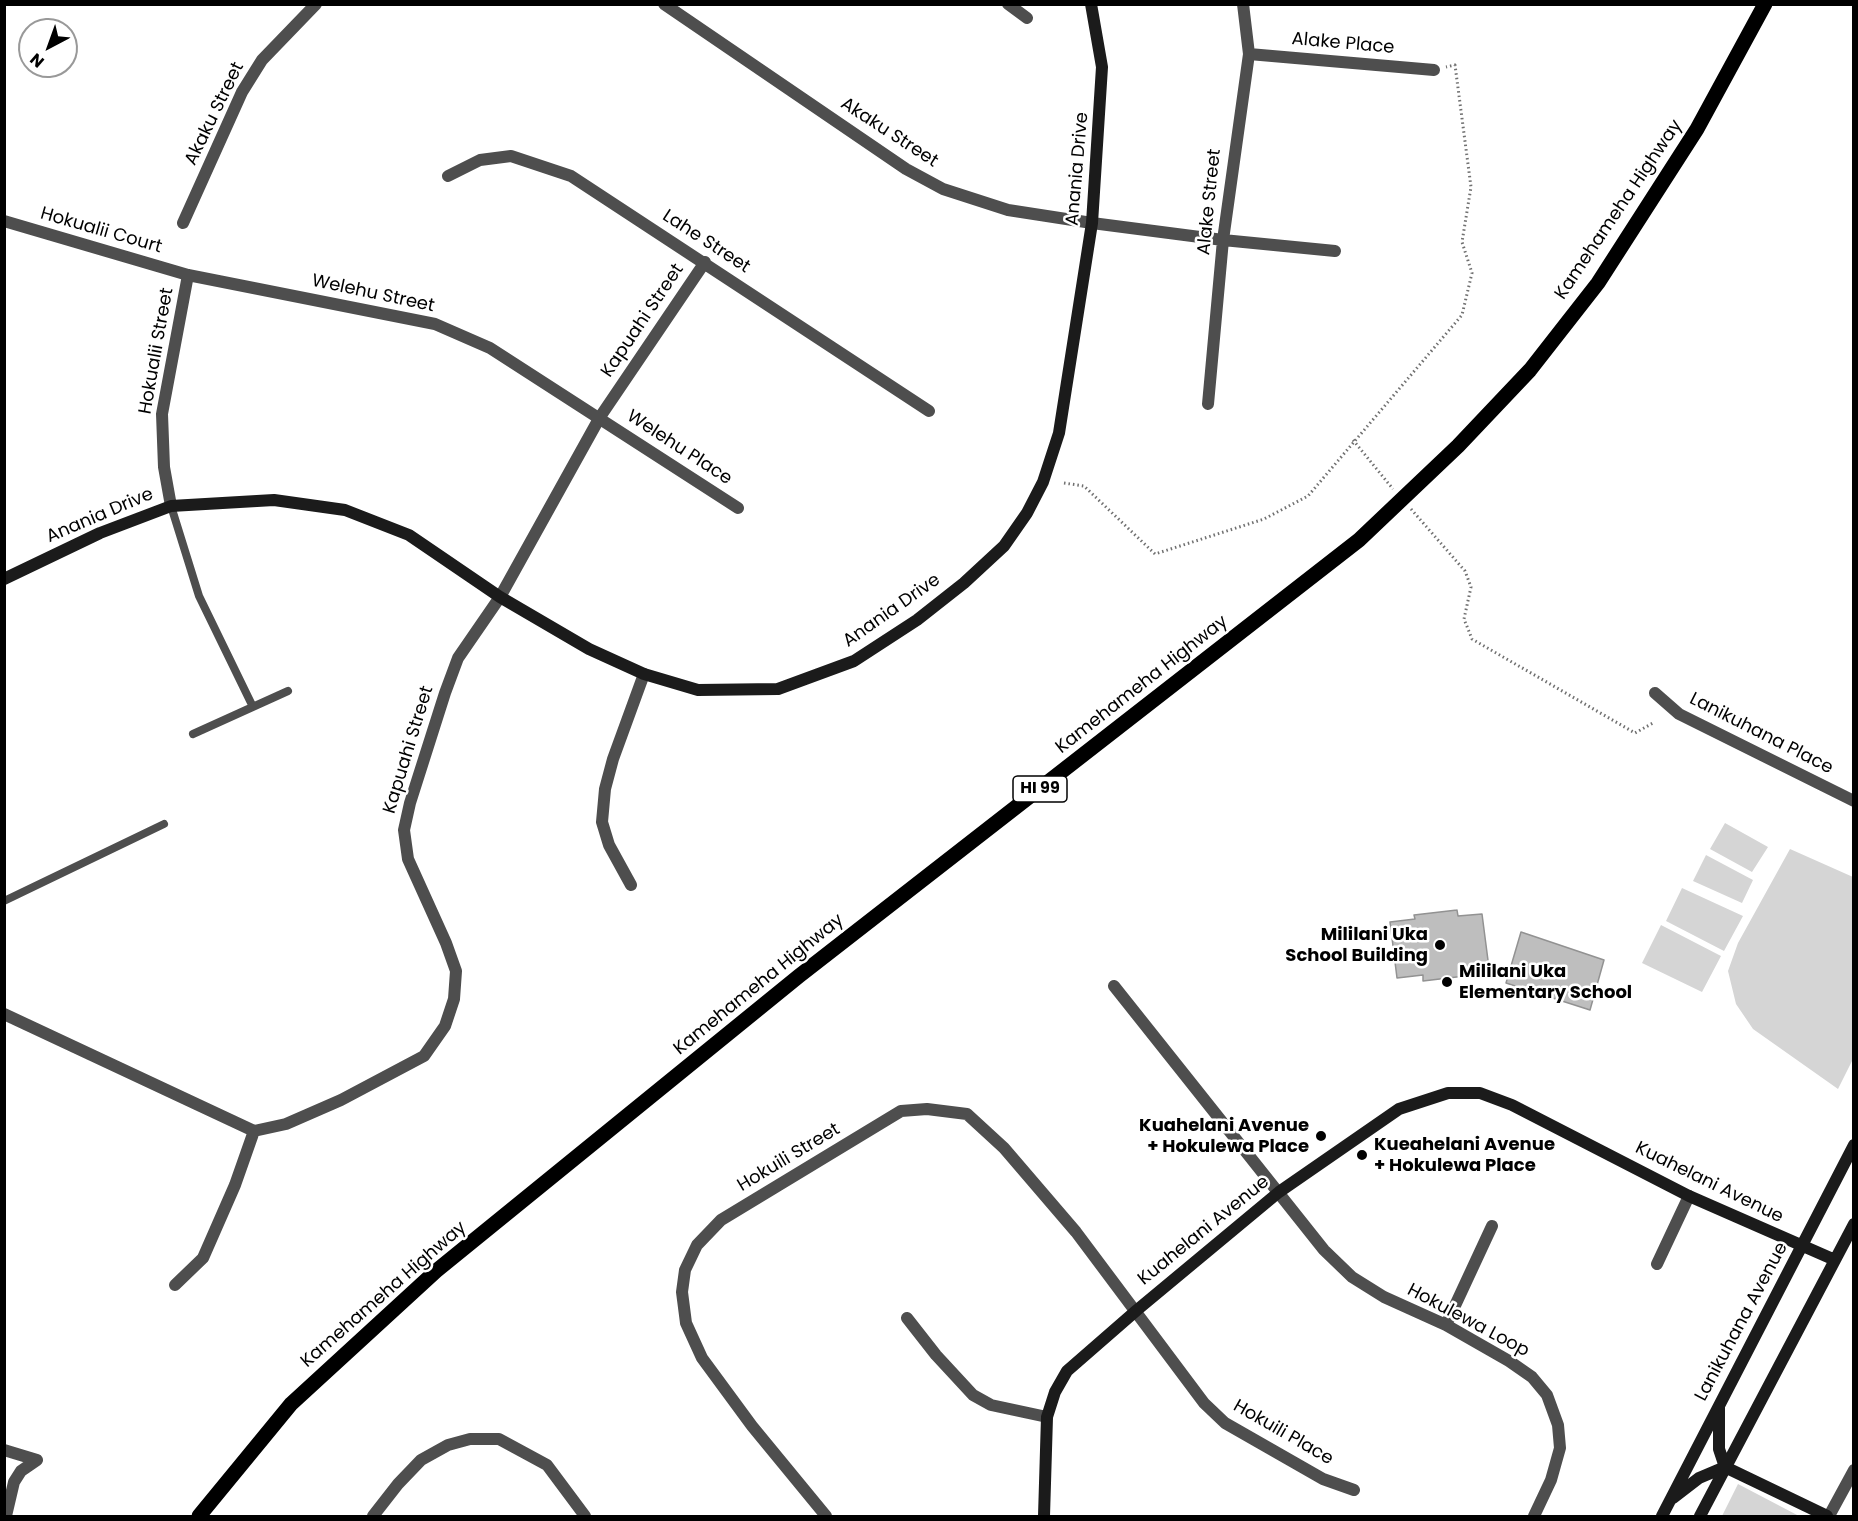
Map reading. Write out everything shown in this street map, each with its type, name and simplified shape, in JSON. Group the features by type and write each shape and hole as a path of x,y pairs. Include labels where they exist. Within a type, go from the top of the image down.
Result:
{"main road":[{"name":"Kamehameha Highway","path":"199,1516 223,1491 291,1404 436,1271 799,976 1359,540 1458,446 1530,370 1598,283 1697,129 1765,4"},
{"name":"Kamehameha Highway","path":"210,1516 223,1491"}],"street":[{"name":"Akaku Street","path":"183,223 242,92 262,60 289,29 316,4"},
{"path":"1008,4 1027,18"},
{"name":"Anania Drive","path":"4,579 100,532 171,506 274,500 345,510 409,536 500,597 553,625 589,649 644,674 698,690 778,689 855,661 916,620 964,583 1004,546 1032,503 1059,433 1092,223 1102,67 1092,4"},
{"name":"Alake Street","path":"1208,404 1223,240 1249,54 1243,4"},
{"name":"Akaku Street","path":"670,6 906,169 943,189 1008,210 1223,240 1335,251"},
{"name":"Alake Place","path":"1249,54 1438,69"},
{"name":"Lahe Street","path":"448,176 480,160 511,156 542,164 571,176 929,411"},
{"name":"Hokualii Court","path":"4,221 188,275"},
{"name":"Kapuahi Street","path":"254,1131 286,1124 341,1100 424,1056 445,1026 454,999 456,971 446,943 408,859 404,830 410,803 458,658 500,597 600,417 705,262"},
{"name":"Welehu Street","path":"188,275 435,324 490,348 600,417"},
{"name":"Hokualii Street","path":"171,506 164,467 162,414 188,275"},
{"name":"Welehu Place","path":"600,417 738,508"},
{"path":"631,885 609,845 602,822 605,789 613,759 644,674"},
{"name":"Lanikuhana Place","path":"1655,693 1679,714 1854,801"},
{"name":"Hokulewa Loop","path":"1113,986 1324,1250 1352,1277 1384,1297 1446,1325 1509,1361 1532,1377 1547,1395 1558,1425 1560,1448 1551,1480 1534,1516"},
{"path":"4,1014 254,1131 236,1185 203,1258 175,1285"},
{"name":"Kuahelani Avenue","path":"1044,1516 1047,1417 1055,1392 1067,1371 1279,1192 1399,1109 1448,1093 1480,1093 1512,1105 1689,1196 1835,1260"},
{"name":"Hokuili Street","path":"826,1516 752,1426 708,1367 686,1323 682,1292 685,1270 697,1245 721,1220 901,1111 927,1109 968,1114 1004,1148 1076,1232 1137,1310"},
{"name":"Lanikuhana Avenue","path":"1662,1516 1854,1145"},
{"path":"1657,1264 1689,1196"},
{"path":"1700,1516 1854,1224"},
{"path":"1446,1325 1492,1226"},
{"name":"Hokuili Place","path":"1137,1310 1204,1403 1225,1423 1323,1479 1354,1490"},
{"path":"908,1318 936,1355 973,1395 991,1405 1047,1417"},
{"path":"1720,1403 1719,1449 1725,1467 1828,1516 1854,1470"},
{"path":"373,1516 398,1484 421,1460 448,1445 470,1439 489,1438 499,1438 547,1465 585,1516"},
{"path":"4,1450 37,1461 21,1471 14,1482 6,1516"},
{"path":"1670,1501 1699,1478 1725,1467"}],"lane":[{"path":"171,506 199,596 253,707"},
{"path":"193,734 288,691"},
{"path":"4,901 164,824"}],"path":[{"path":"1064,483 1084,486 1155,554 1264,519 1308,496 1353,440 1462,315 1472,273 1462,242 1470,188 1455,65 1438,69"},
{"path":"1353,440 1360,449"},
{"path":"1465,572 1471,587 1464,619 1472,639 1635,733 1653,723"}],"shaded area":[{"path":"1725,823 1768,847 1752,872 1710,849"},
{"path":"1790,849 1853,877 1853,1059 1838,1089 1753,1029 1736,1004 1728,971 1738,943"},
{"path":"1706,855 1753,880 1742,903 1693,881"},
{"path":"1682,888 1743,916 1724,951 1666,921"},
{"path":"1661,925 1721,956 1702,992 1642,963"},
{"path":"1738,1484 1799,1516 1722,1516"}],"building":[{"name":"Mililani Uka School Building","path":"1457,910 1458,916 1482,914 1489,968 1465,971 1465,976 1423,981 1423,975 1397,978 1390,922 1415,919 1414,915"},
{"path":"1521,932 1604,960 1590,1010 1506,983"}],"place":[{"name":"Mililani Uka School Building","path":"1440,945"},
{"name":"Mililani Uka Elementary School","path":"1447,982"},
{"name":"Kuahelani Avenue + Hokulewa Place","path":"1321,1136"},
{"name":"Kueahelani Avenue + Hokulewa Place","path":"1362,1155"}]}
